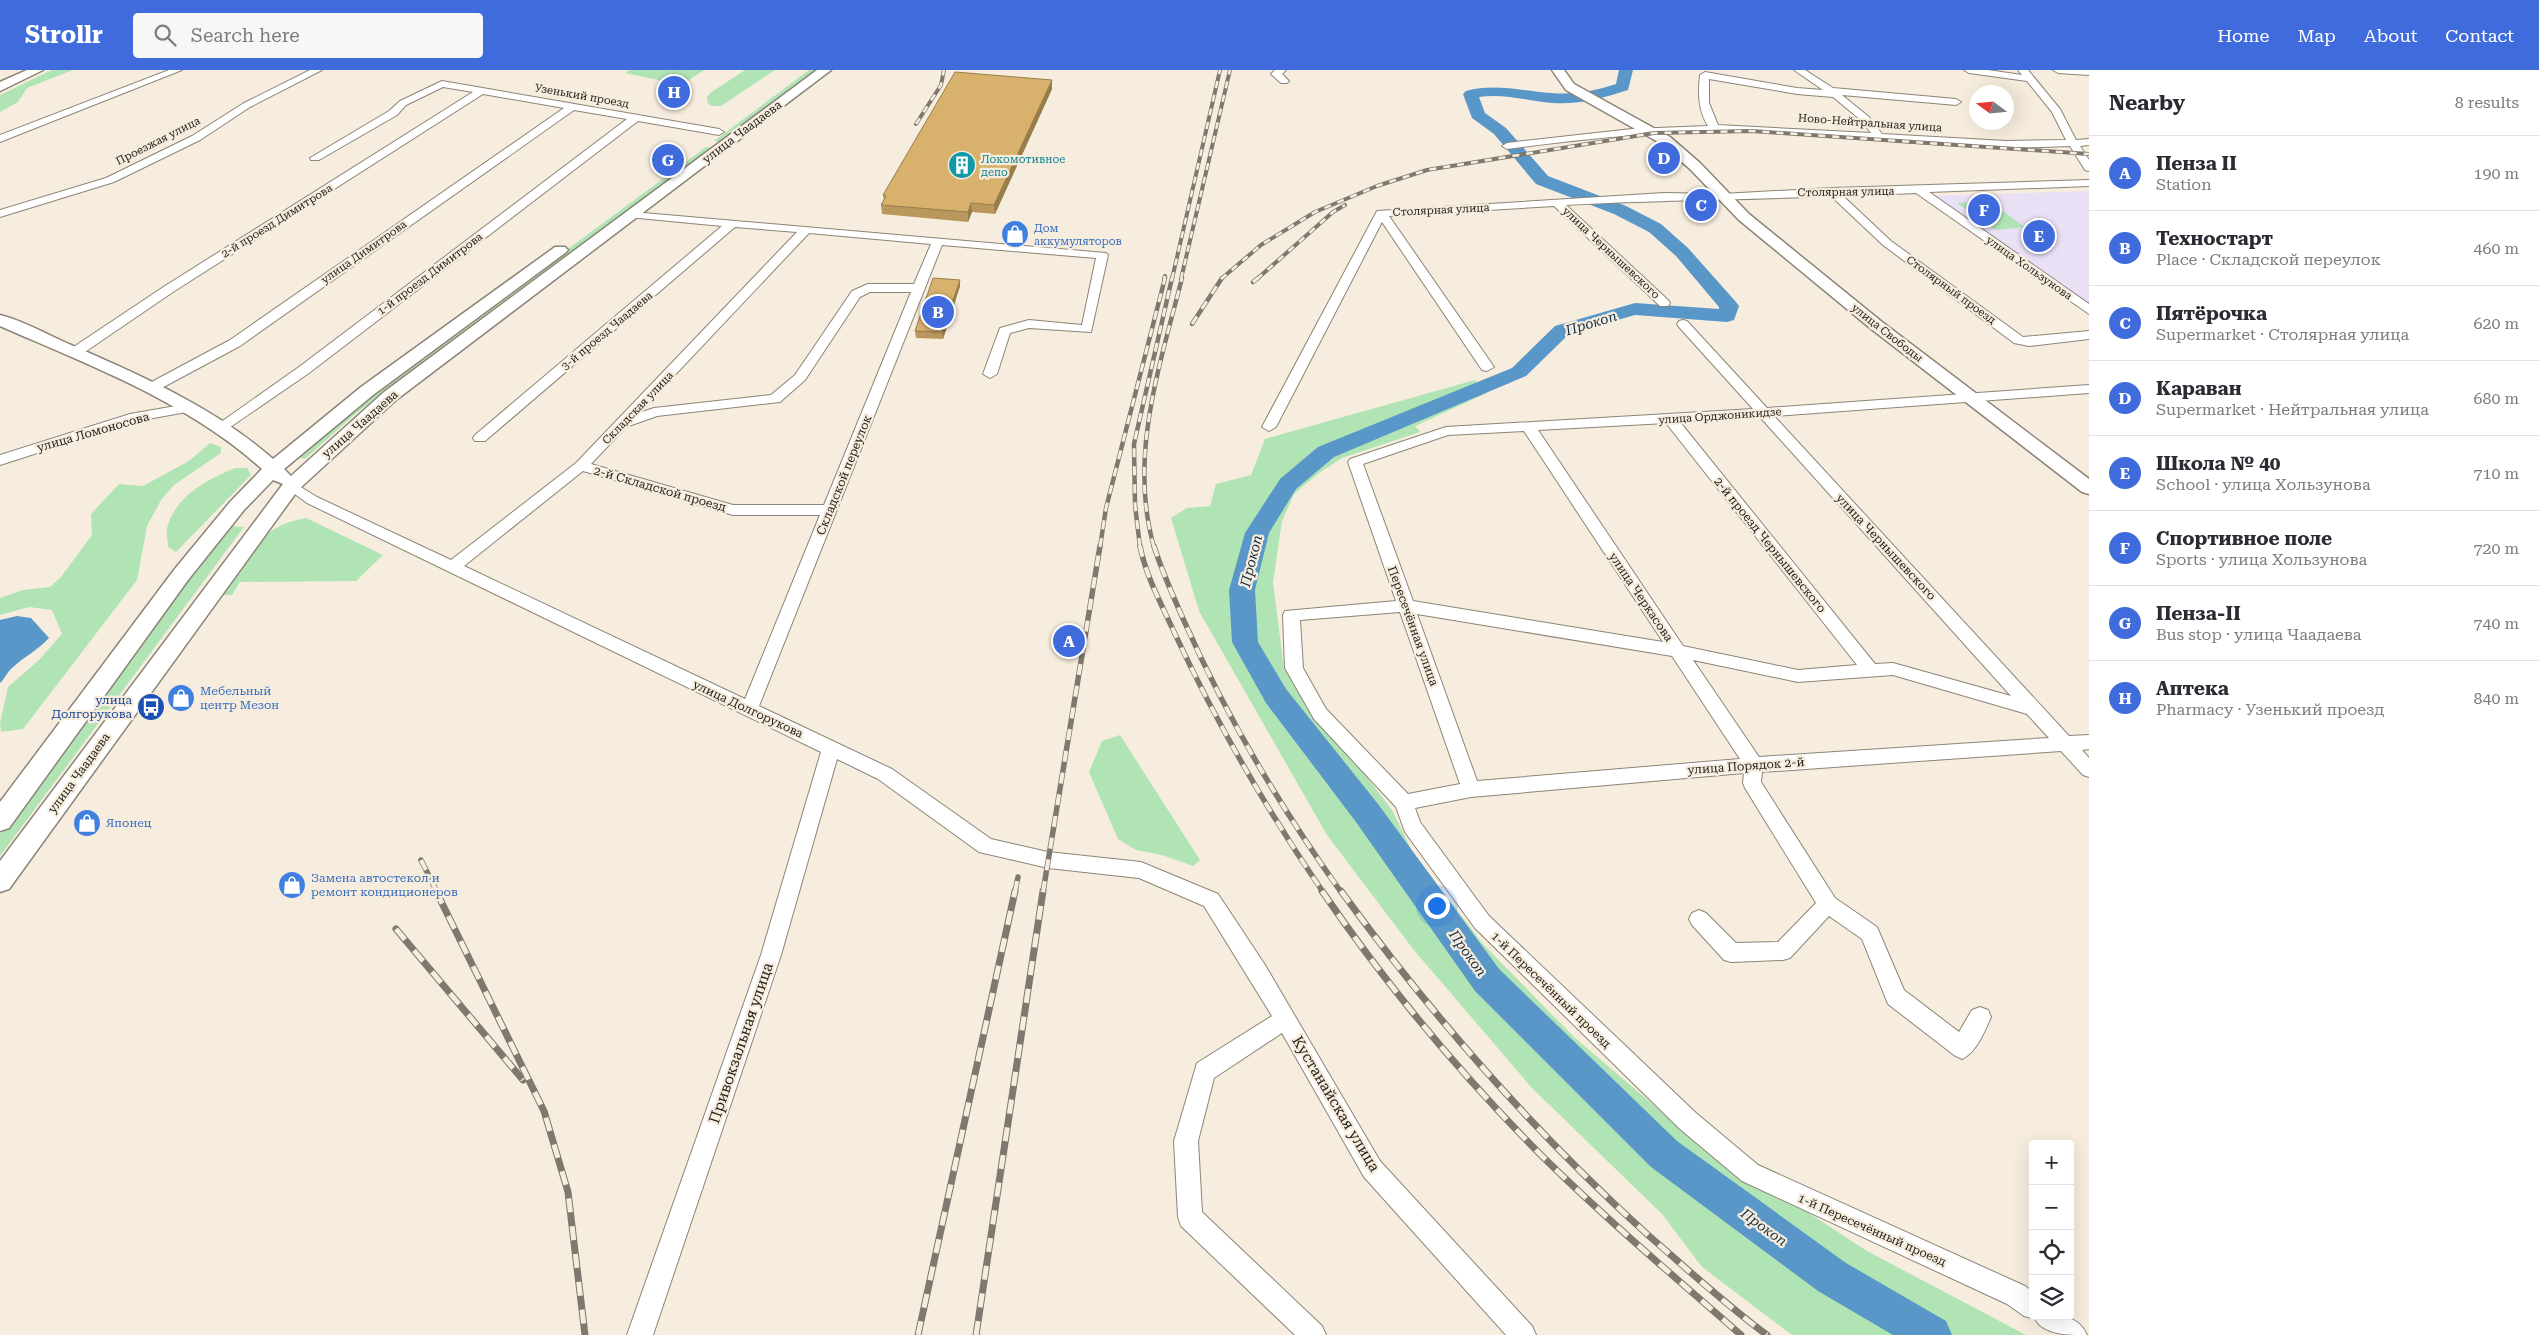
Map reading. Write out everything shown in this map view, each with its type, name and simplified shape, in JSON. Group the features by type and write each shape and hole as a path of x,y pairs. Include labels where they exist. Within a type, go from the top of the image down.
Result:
{"main road":[{"path":"0,87 37,70"},
{"name":"улица Чаадаева","path":"773,93 804,70"},
{"name":"улица Чаадаева","path":"0,881 291,486 390,396 825,70"},
{"name":"улица Свободы","path":"1558,70 1570,87 1664,140 1695,166 1722,197 1876,325 2089,488"},
{"name":"улица Чаадаева","path":"0,820 181,575 237,506 272,468 367,392 723,130"},
{"path":"0,320 151,388 221,427 272,468 291,486"}],"street":[{"path":"0,139 177,70"},
{"name":"Проезжая улица","path":"0,214 110,180 196,138 247,105 317,70"},
{"path":"1281,70 1276,74 1284,80"},
{"path":"1799,70 1834,93 1875,127 1878,136"},
{"path":"1969,70 2030,79"},
{"path":"2023,70 2063,120 2073,144 2089,168"},
{"path":"2058,70 2089,72"},
{"path":"1715,128 1706,115 1702,90 1705,75 1797,92 1956,102"},
{"name":"Узенький проезд","path":"315,158 393,114 403,103 442,84 635,118 723,130"},
{"name":"2-й проезд Димитрова","path":"74,353 169,289 481,91"},
{"name":"улица Димитрова","path":"151,388 235,343 572,107"},
{"name":"1-й проезд Димитрова","path":"221,427 304,370 635,118"},
{"name":"Ново-Нейтральная улица","path":"1507,146 1649,130 1715,128 1878,136 2022,146 2089,142"},
{"name":"Столярная улица","path":"1381,214 1664,196 1722,197 1832,191 1919,190 2089,183"},
{"name":"улица Хользунова","path":"1919,190 2089,310"},
{"name":"Столярный проезд","path":"1832,191 1887,243 2019,340 2029,342 2089,335"},
{"name":"улица Чернышевского","path":"1558,203 1664,303"},
{"path":"1269,427 1381,214 1487,368"},
{"path":"632,215 1102,255 1087,329 1029,324 1004,331 990,374"},
{"name":"3-й проезд Чаадаева","path":"480,438 733,223"},
{"name":"Складская улица","path":"452,568 581,466 807,229"},
{"name":"Складской переулок","path":"749,710 938,241"},
{"path":"622,425 654,412 775,399 800,378 812,356 856,294 868,288 919,288"},
{"name":"улица Чернышевского","path":"1682,324 2089,770"},
{"name":"улица Орджоникидзе","path":"1355,462 1446,431 1528,428 1762,413 2089,389"},
{"name":"улица Ломоносова","path":"0,460 135,417 187,408"},
{"name":"2-й проезд Чернышевского","path":"1670,419 1870,670"},
{"name":"улица Черкасова","path":"1528,428 1754,765"},
{"name":"Пересечённая улица","path":"1355,462 1471,789"},
{"name":"2-й Складской проезд","path":"581,466 733,510 830,510"},
{"name":"улица Долгорукова","path":"291,486 312,500 452,568 885,774 986,846 1048,860 1141,870 1211,900"},
{"path":"1406,606 1678,651 1798,676 1893,669 2034,709"},
{"name":"1-й Пересечённый проезд","path":"1406,606 1291,615 1294,668 1320,714 1404,803 1412,826 1482,922 1688,1121 1750,1173 1816,1206 2016,1295 2029,1304"},
{"name":"улица Порядок 2-й","path":"1404,803 1471,789 1754,765 2089,742"},
{"name":"Привокзальная улица","path":"640,1335 771,955 831,748"},
{"path":"1754,765 1752,783 1828,904 1870,933 1896,998 1962,1048 1980,1017"},
{"name":"Кустанайская улица","path":"1211,900 1258,972 1372,1169 1524,1335"},
{"path":"1699,919 1731,953 1783,951 1828,904"},
{"path":"1285,1019 1205,1071 1186,1141 1190,1216 1313,1335"},
{"path":"2053,1320 2074,1335"}],"shaded area":[{"path":"2089,191 2089,305 1930,196"}],"green space":[{"path":"52,70 73,70 27,88 18,102 0,112 0,95"},
{"path":"630,70 704,70 681,85 625,73"},
{"path":"745,70 775,70 721,106 708,104 707,97 710,93"},
{"path":"809,70 816,70 721,142 714,141"},
{"path":"706,147 712,148 355,414 305,459 296,457 354,407"},
{"path":"1987,200 2025,227 1995,230 1957,203"},
{"path":"1475,380 1487,393 1415,426 1420,432 1342,458 1319,473 1294,494 1282,521 1273,582 1284,669 1392,810 1413,853 1483,944 1574,1037 1684,1131 1867,1251 2026,1335 1792,1335 1702,1267 1662,1214 1532,1088 1413,949 1327,835 1199,611 1171,518 1187,508 1210,506 1216,484 1251,475 1265,439"},
{"path":"210,443 221,447 221,453 174,485 161,500 147,526 137,580 23,729 1,732 0,723 8,687 39,660 62,634 52,610 29,607 0,615 0,598 23,590 50,587 61,577 92,535 91,514 119,484 143,486 189,461"},
{"path":"235,468 247,468 251,475 176,552 168,547 167,528 177,506 194,490"},
{"path":"306,518 383,555 356,581 240,582 232,595 218,595 245,557 264,536 290,522"},
{"path":"231,526 244,527 0,856 0,834 183,587"},
{"path":"1120,735 1200,860 1193,866 1162,855 1136,850 1118,839 1089,772 1102,741"}],"water":[{"path":"17,616 31,618 49,638 12,668 0,683 0,620"}],"building":[{"name":"Локомотивное депо","path":"955,72 1052,80 994,205 971,203 968,212 881,205 886,196 883,195"},
{"path":"933,278 960,280 942,332 915,331"}],"waterway":[{"name":"Прокоп","path":"1626,70 1623,87 1588,96 1551,98 1501,91 1471,94 1478,115 1500,131 1542,180 1620,210 1655,228 1682,252 1729,306 1727,316 1635,309 1605,316 1562,330 1545,349 1519,372 1326,452 1288,484 1257,533 1242,590 1245,642 1276,696 1367,813 1487,980 1664,1154 1832,1277 1932,1335"}],"railway":[{"path":"916,124 941,85 944,70"},
{"path":"1172,279 1220,70"},
{"path":"1181,279 1230,70"},
{"path":"1222,278 1261,245 1315,212 1377,186 1427,170 1654,133 1752,131 2089,154"},
{"path":"1257,279 1333,212 1345,205"},
{"path":"1100,547 1106,508 1165,278"},
{"path":"1140,547 1135,505 1134,444 1172,278"},
{"path":"1154,547 1147,513 1144,479 1146,445 1150,411 1157,378 1182,278"},
{"path":"1192,324 1222,278"},
{"path":"1253,282 1258,278"},
{"path":"1043,892 1100,546"},
{"path":"1140,546 1146,569 1155,591 1208,701 1282,830 1323,892"},
{"path":"1154,546 1164,575 1185,623 1237,728 1276,795 1341,892"},
{"path":"421,860 437,892"},
{"path":"1015,892 1018,877"},
{"path":"436,891 544,1111 568,1192 585,1335"},
{"path":"918,1335 1015,891"},
{"path":"976,1335 1043,891"},
{"path":"1322,891 1399,996 1455,1063 1514,1127 1592,1204 1741,1335"},
{"path":"1341,891 1411,983 1485,1071 1564,1155 1648,1235 1721,1299 1767,1335"},
{"path":"396,929 523,1080"}],"place":[{"name":"Аптека","path":"674,92"},
{"name":"Караван","path":"1664,158"},
{"name":"Пенза-II","path":"668,160"},
{"name":"Локомотивное депо","path":"962,165"},
{"name":"Пятёрочка","path":"1701,205"},
{"name":"Спортивное поле","path":"1984,210"},
{"name":"Дом аккумуляторов","path":"1015,234"},
{"name":"Школа № 40","path":"2039,236"},
{"name":"Техностарт","path":"938,312"},
{"name":"Пенза II","path":"1069,641"},
{"name":"Мебельный центр Мезон","path":"181,698"},
{"name":"улица Долгорукова","path":"151,707"},
{"name":"Японец","path":"87,823"},
{"name":"Замена автостекол и ремонт кондиционеров","path":"292,885"}]}
